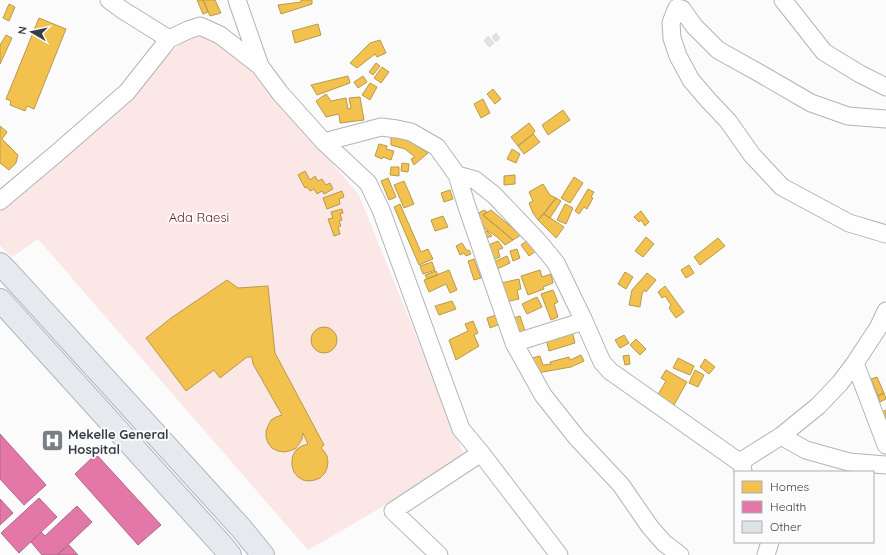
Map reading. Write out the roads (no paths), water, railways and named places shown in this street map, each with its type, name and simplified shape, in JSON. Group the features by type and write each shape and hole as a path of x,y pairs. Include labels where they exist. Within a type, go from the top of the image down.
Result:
{"main road":[{"path":"0,264 230,516 263,555"},
{"path":"0,300 230,555"}],"street":[{"path":"110,0 121,9 169,39"},
{"path":"237,0 260,66"},
{"path":"783,0 824,52 860,74 886,87"},
{"path":"886,119 848,116 810,104 762,74 718,50 694,26 682,9 678,8 674,12 671,24 672,38 678,56 691,80 728,121 752,155 782,187 849,223 886,234"},
{"path":"0,201 127,92 169,39 200,26 220,35 260,66 280,92 324,142 368,183 381,210 461,429 559,555"},
{"path":"324,142 381,128 411,132 437,147 457,175 514,343 543,395 577,438 621,485 650,527 664,543 680,555"},
{"path":"457,175 475,180 494,195 537,240 556,263 602,362 610,371 743,468 746,458 781,436 818,406 840,383 882,326 886,311"},
{"path":"514,343 584,321"},
{"path":"855,363 886,445"},
{"path":"781,436 806,450 849,462 886,465"},
{"path":"439,555 393,511 480,453"},
{"path":"766,555 770,543"}],"place":[{"name":"Mekelle General Hospital","path":"53,441"}],"park label":[{"name":"Ada Raesi","path":"199,217"}]}
